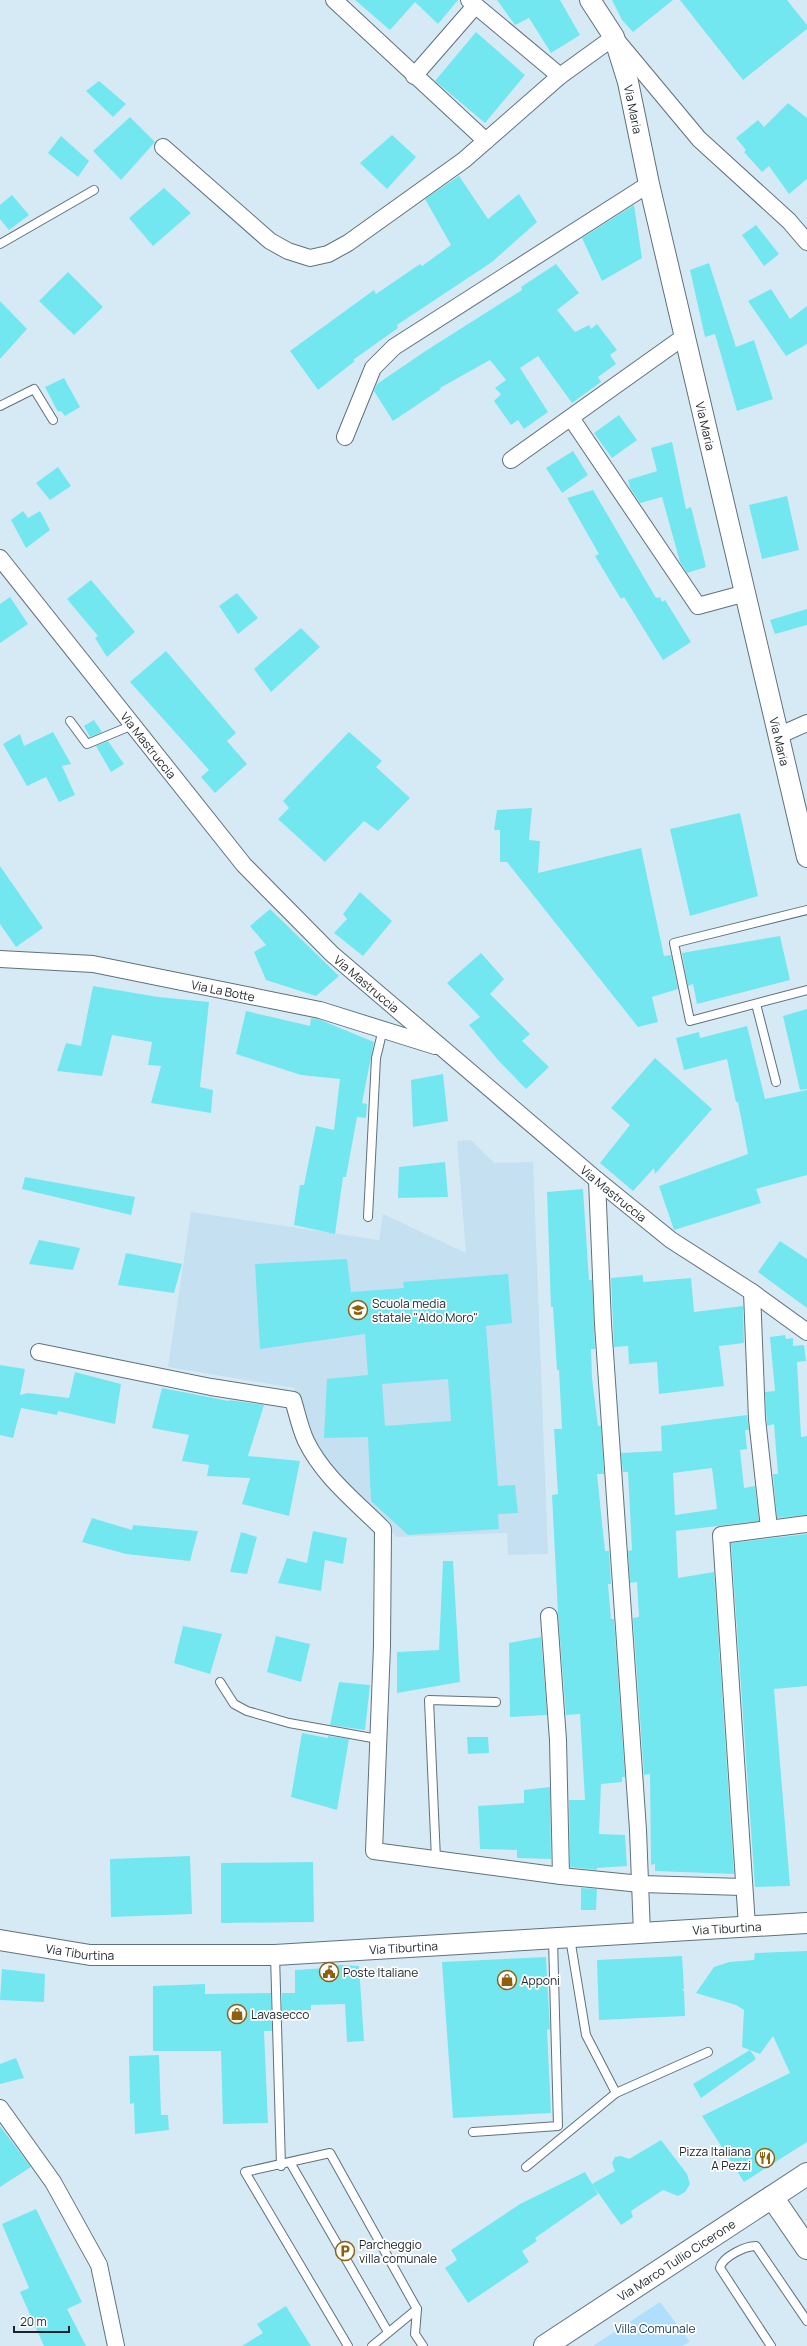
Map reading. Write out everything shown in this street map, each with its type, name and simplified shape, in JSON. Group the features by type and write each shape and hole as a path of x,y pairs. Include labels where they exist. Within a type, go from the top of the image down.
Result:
{"main road":[{"name":"Via Marco Tullio Cicerone","path":"545,2346 807,2174"},
{"path":"772,2197 807,2248"}],"street":[{"path":"334,0 414,76 486,141"},
{"name":"Via Maria","path":"590,0 614,37 628,82 649,184 780,735 802,808 807,857"},
{"path":"414,76 472,3 560,76"},
{"path":"164,147 270,241 288,251 310,258 328,254 348,243 419,193 486,141 560,76 614,37 700,139 789,221 807,242"},
{"path":"345,437 373,368 394,347 649,184"},
{"path":"511,460 685,336"},
{"path":"571,418 698,606 746,593"},
{"name":"Via Mastruccia","path":"0,558 244,865 332,954 597,1180 670,1240 752,1292 807,1332"},
{"path":"780,735 807,723"},
{"name":"Via La Botte","path":"0,958 93,964 320,1010 442,1048"},
{"path":"597,1180 604,1332 641,1884 642,1934"},
{"path":"752,1292 757,1419 769,1528"},
{"path":"39,1352 210,1387 293,1400 305,1440 318,1460 330,1476 382,1528 382,1646 374,1851 561,1876 641,1884 743,1887"},
{"path":"746,1926 741,1818 721,1535 807,1524"},
{"path":"549,1616 558,1740 561,1876"},
{"name":"Via Tiburtina","path":"0,1940 90,1954 275,1956 807,1923"},
{"path":"0,2108 53,2182 99,2265 116,2346"}],"lane":[{"path":"0,244 94,190"},
{"path":"0,406 34,389 53,420"},
{"path":"70,721 87,744 133,724"},
{"path":"807,910 674,943 690,1022 807,990"},
{"path":"756,1004 776,1082"},
{"path":"368,1217 376,1058 382,1029"},
{"path":"220,1682 234,1704 248,1711 289,1723 378,1740"},
{"path":"436,1859 429,1700 496,1702"},
{"path":"562,1939 586,2036 616,2094"},
{"path":"473,2132 558,2126 562,1939"},
{"path":"275,1956 281,2166"},
{"path":"526,2168 616,2094 708,2052"},
{"path":"348,2346 245,2172 291,2164 330,2153 417,2309 415,2334 423,2346"},
{"path":"291,2164 388,2332"},
{"path":"771,2346 720,2268 721,2263 725,2259 750,2246 756,2246 807,2321"},
{"path":"372,2346 417,2309"}],"shaded area":[{"name":"Scuola media statale \"Aldo Moro\"","path":"471,1140 494,1163 533,1162 548,1554 508,1555 507,1533 396,1537 347,1489 324,1459 309,1433 294,1388 168,1367 191,1212 379,1240 383,1214 466,1253 457,1141"}],"green space":[{"name":"Villa Comunale","path":"660,2302 690,2342 682,2346 593,2346"}],"building":[{"path":"355,0 458,0 438,24 415,2 390,30"},
{"path":"497,0 560,0 580,35 551,53 529,18 515,25"},
{"path":"612,0 673,0 633,32 622,20"},
{"path":"680,0 787,0 807,25 807,29 743,80"},
{"path":"476,32 525,75 485,123 435,81"},
{"path":"99,81 126,104 113,117 86,91"},
{"path":"788,103 807,118 807,179 789,194 769,166 762,172 744,152 746,150 736,138 758,120 764,127"},
{"path":"130,117 155,142 121,180 93,151"},
{"path":"392,135 416,157 387,189 360,163"},
{"path":"61,136 89,161 78,177 48,153"},
{"path":"459,176 488,219 519,194 537,222 492,262 397,325 398,328 353,360 355,361 318,390 290,351 374,290 376,294 420,264 422,266 451,245 425,199"},
{"path":"164,188 191,213 153,246 129,218"},
{"path":"12,195 29,215 9,230 0,219 0,205"},
{"path":"634,205 642,258 602,281 582,238"},
{"path":"756,225 779,254 764,266 742,235"},
{"path":"709,263 736,347 754,340 773,399 737,411 715,334 705,337 690,270"},
{"path":"556,264 579,293 557,310 575,332 589,325 591,329 597,324 617,350 610,355 616,364 598,377 601,382 572,403 538,356 520,368 548,412 524,429 518,420 511,425 494,401 501,394 495,388 506,380 490,360 440,388 441,389 393,421 374,391 377,384 427,350 522,290 521,287"},
{"path":"68,272 103,307 74,335 39,301"},
{"path":"771,289 790,319 807,306 807,344 786,356 748,301"},
{"path":"0,301 27,329 0,359"},
{"path":"64,378 80,407 65,416 61,411 58,412 45,387"},
{"path":"619,415 637,440 612,458 594,433"},
{"path":"672,442 686,509 691,507 706,567 687,573 680,562 662,497 640,503 630,488 628,480 657,471 651,448"},
{"path":"573,451 588,475 562,493 546,468"},
{"path":"58,467 71,486 50,500 36,483"},
{"path":"593,490 656,598 660,597 662,602 665,600 691,642 663,660 624,597 621,599 595,556 599,554 567,498"},
{"path":"787,496 799,550 762,559 749,505"},
{"path":"23,511 28,518 40,511 50,530 26,548 11,520"},
{"path":"91,580 135,632 107,657 95,638 98,636 67,599"},
{"path":"237,593 258,618 238,634 219,606"},
{"path":"10,597 28,624 0,643 0,604"},
{"path":"807,609 807,625 775,634 770,620"},
{"path":"301,628 320,647 271,692 254,669"},
{"path":"166,651 236,733 227,741 247,764 215,793 201,777 209,770 130,682"},
{"path":"94,720 102,732 90,737 84,726"},
{"path":"53,732 71,764 62,766 75,795 59,802 46,777 27,786 3,744 20,734 24,746"},
{"path":"349,732 382,761 376,767 410,798 378,831 364,821 325,862 278,819 289,808 283,801"},
{"path":"108,741 124,764 111,772 96,746"},
{"path":"532,808 529,840 540,841 538,873 641,848 664,956 671,955 678,989 652,997 658,1022 638,1027 507,862 500,862 500,830 494,830 497,810"},
{"path":"740,813 758,896 690,916 670,829"},
{"path":"0,866 43,928 16,947 0,924"},
{"path":"360,892 392,921 363,956 334,933 347,919 343,914"},
{"path":"270,909 339,976 316,996 266,980 254,952 266,945 250,926"},
{"path":"780,936 790,980 697,1004 693,984 688,986 682,953"},
{"path":"481,953 504,979 490,994 530,1034 522,1041 549,1067 526,1089 498,1060 469,1025 480,1017 447,983"},
{"path":"93,986 158,997 209,1002 200,1087 213,1090 211,1113 151,1103 161,1066 148,1065 152,1042 112,1035 102,1076 57,1071 66,1043 81,1046"},
{"path":"807,1009 807,1089 800,1090 783,1016"},
{"path":"246,1011 310,1026 311,1018 318,1019 374,1042 362,1103 367,1104 366,1118 357,1117 346,1177 343,1177 335,1234 294,1225 300,1185 304,1185 316,1126 334,1130 340,1079 301,1075 236,1054"},
{"path":"747,1026 765,1099 807,1090 807,1175 756,1189 761,1203 674,1230 659,1186 748,1154 738,1102 736,1102 727,1059 684,1070 676,1038 699,1032 700,1038"},
{"path":"655,1058 712,1109 655,1174 654,1168 633,1191 600,1163 630,1125 611,1108"},
{"path":"443,1074 448,1121 413,1127 411,1080"},
{"path":"445,1162 448,1197 398,1198 399,1167"},
{"path":"25,1177 135,1197 131,1215 22,1189"},
{"path":"583,1189 589,1280 592,1280 595,1349 591,1349 592,1378 598,1426 601,1426 604,1474 597,1474 605,1551 609,1551 611,1584 608,1584 611,1619 614,1619 625,1777 622,1777 622,1782 601,1784 599,1834 625,1835 627,1866 597,1868 597,1870 570,1867 569,1800 585,1800 580,1714 566,1715 558,1613 552,1495 558,1494 554,1429 562,1429 559,1370 557,1370 553,1307 551,1307 547,1192"},
{"path":"39,1240 80,1248 73,1270 29,1264"},
{"path":"780,1241 807,1259 807,1308 758,1272"},
{"path":"126,1253 182,1264 174,1293 118,1285"},
{"path":"347,1259 351,1292 404,1288 403,1282 508,1274 512,1323 486,1326 498,1486 515,1485 518,1513 498,1514 499,1529 408,1535 371,1501 368,1437 324,1438 327,1379 368,1375 365,1334 260,1349 255,1264","holes":["448,1379 451,1421 385,1426 382,1384"]},
{"path":"643,1275 643,1282 691,1278 694,1312 743,1306 744,1343 719,1346 724,1386 659,1394 657,1362 629,1364 628,1346 614,1347 611,1278"},
{"path":"785,1335 786,1339 793,1338 793,1346 804,1345 806,1361 797,1362 801,1437 807,1436 807,1515 777,1518 773,1474 778,1474 774,1424 767,1426 765,1392 775,1391 770,1337"},
{"path":"0,1365 25,1369 20,1395 28,1393 69,1398 75,1372 121,1384 115,1424 58,1411 57,1415 21,1408 13,1438 0,1435"},
{"path":"162,1388 229,1401 264,1405 248,1456 300,1461 289,1516 242,1504 250,1478 207,1476 209,1465 182,1461 189,1435 152,1428"},
{"path":"747,1415 749,1430 745,1430 747,1449 740,1450 744,1488 755,1486 759,1521 676,1531 678,1578 714,1572 734,1874 655,1871 655,1864 651,1865 650,1774 644,1775 633,1618 639,1617 637,1582 630,1583 628,1551 632,1550 628,1472 623,1472 621,1453 662,1451 661,1426","holes":["712,1468 717,1509 675,1515 673,1473"]},
{"path":"92,1518 132,1530 133,1525 198,1531 190,1561 126,1554 82,1542"},
{"path":"313,1531 347,1538 343,1564 325,1560 321,1591 278,1583 287,1558 307,1563"},
{"path":"241,1532 257,1537 247,1574 230,1572"},
{"path":"807,1534 807,1686 774,1689 790,1886 755,1887 731,1543"},
{"path":"443,1561 453,1561 460,1682 397,1693 397,1652 439,1650"},
{"path":"183,1626 222,1634 210,1674 174,1663"},
{"path":"276,1636 310,1644 301,1682 267,1672"},
{"path":"541,1637 547,1715 510,1717 509,1643"},
{"path":"339,1682 370,1685 365,1730 330,1725"},
{"path":"302,1733 328,1738 328,1736 349,1739 337,1810 291,1797"},
{"path":"467,1737 488,1737 489,1753 468,1754"},
{"path":"550,1787 551,1859 517,1858 517,1850 480,1849 478,1806 524,1803 524,1790"},
{"path":"190,1856 192,1914 111,1917 110,1859"},
{"path":"313,1862 314,1922 221,1923 221,1863"},
{"path":"581,1888 597,1889 596,1910 581,1910"},
{"path":"807,1951 807,2142 744,2182 702,2116 790,2073 773,2036 760,2054 742,2047 744,2010 736,2005 696,1993 714,1967 729,1962 754,1960 755,1953"},
{"path":"682,1956 684,1989 682,1989 684,1991 685,2016 599,2020 597,1960"},
{"path":"546,1957 550,2029 547,2030 551,2113 453,2118 442,1962"},
{"path":"325,1964 359,1966 364,2041 347,2042 345,2004 311,2005 311,2010 282,2011 282,1993 295,1993 295,1970 325,1968"},
{"path":"2,1969 45,1974 44,2002 0,2000"},
{"path":"205,1984 205,1994 271,1993 272,2031 264,2031 268,2123 223,2124 221,2051 153,2051 153,1986"},
{"path":"750,2050 756,2059 701,2098 693,2084"},
{"path":"159,2055 161,2115 168,2115 169,2130 135,2134 134,2103 130,2104 129,2056"},
{"path":"16,2058 24,2078 0,2084 0,2064"},
{"path":"0,2126 31,2167 0,2187"},
{"path":"661,2140 687,2174 690,2184 685,2192 678,2196 663,2190 631,2211 633,2217 621,2225 592,2184 615,2171 612,2163 615,2157 621,2156 629,2159"},
{"path":"585,2172 598,2194 535,2238 537,2241 522,2251 529,2262 468,2303 445,2268 457,2260 451,2250 520,2204"},
{"path":"36,2209 82,2302 67,2309 86,2346 44,2346 20,2292 29,2288 2,2224"},
{"path":"286,2306 311,2346 242,2346 263,2333 257,2324"}],"place":[{"name":"Scuola media statale \"Aldo Moro\"","path":"358,1310"},
{"name":"Poste Italiane","path":"329,1972"},
{"name":"Apponi","path":"507,1980"},
{"name":"Lavasecco","path":"237,2014"},
{"name":"Pizza Italiana A Pezzi","path":"765,2158"},
{"name":"Parcheggio villa comunale","path":"345,2251"}]}
